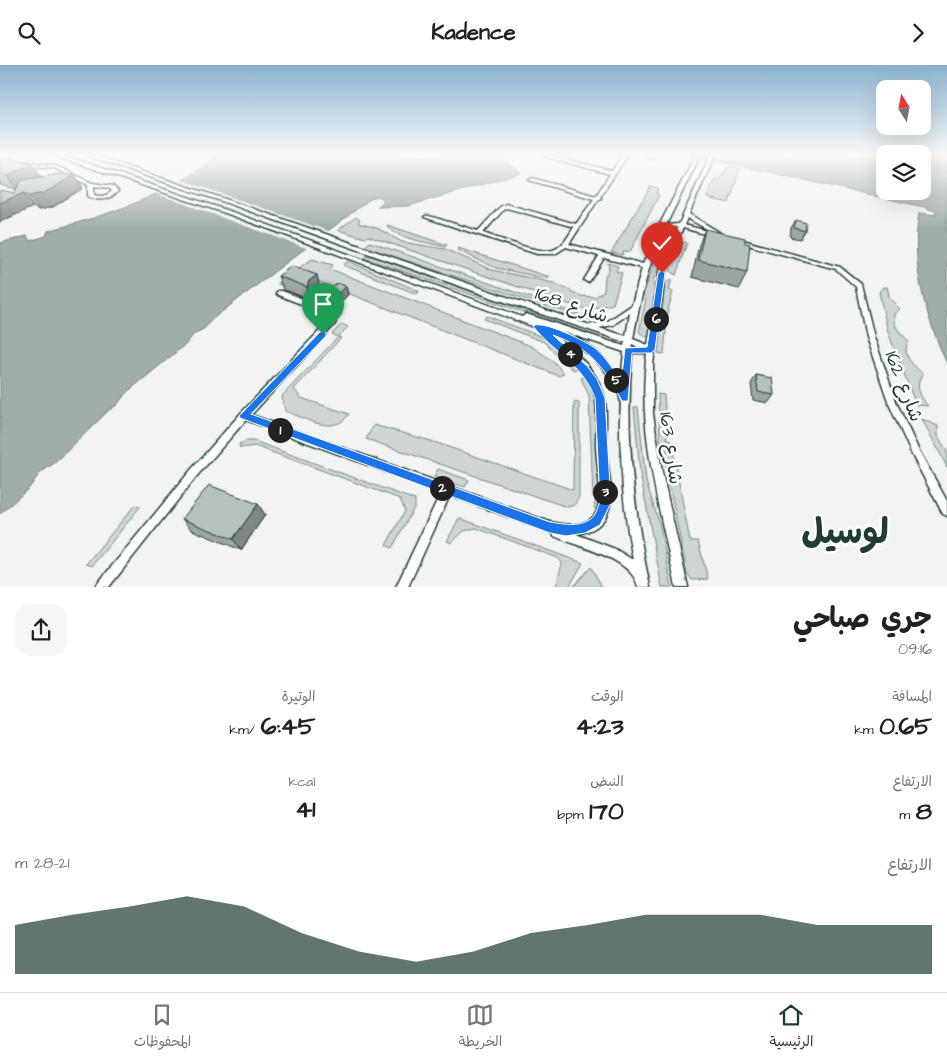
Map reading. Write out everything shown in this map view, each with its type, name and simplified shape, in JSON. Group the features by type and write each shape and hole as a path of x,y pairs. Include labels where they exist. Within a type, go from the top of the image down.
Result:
{"street":[{"path":"83,180 91,184"},
{"name":"شارع 168","path":"132,180 566,336 592,350 609,369 625,398"},
{"name":"شارع 168","path":"166,180 331,239 630,340 651,350"},
{"path":"533,180 598,197"},
{"path":"427,217 542,253 558,251 565,245 608,180"},
{"path":"643,581 627,473 625,398 628,350 646,267 662,227 686,180"},
{"name":"شارع 163","path":"682,587 663,505 649,415 648,379 662,273 702,180"},
{"path":"480,233 506,206 578,226"},
{"path":"662,227 681,226 722,236 686,215"},
{"name":"شارع 162","path":"730,239 807,259 840,274 853,284 860,295 872,345 893,404 915,452 947,511"},
{"path":"565,245 646,267"},
{"path":"587,280 602,256"},
{"path":"102,587 187,481 244,416 333,321 332,315 327,311 280,293"},
{"path":"588,327 610,323 636,307"},
{"name":"شارع 168","path":"498,312 538,320 628,350 651,350"},
{"path":"244,416 550,527 566,531 581,529 596,521 604,510 601,404 596,387 584,368 538,326"},
{"path":"402,587 447,490"},
{"path":"550,527 574,539 609,549 626,560 643,581"}],"shaded area":[{"path":"182,180 496,180 408,206 377,207 383,202 383,198 377,196 370,199 211,320 205,328 194,334 186,344 126,393 117,405 109,410 56,462 40,473 29,488 0,514 0,243 27,236 30,241 46,236 48,231 137,203"},
{"path":"713,180 736,180 729,203 707,198"},
{"path":"805,180 876,180 876,196"},
{"path":"931,180 947,180 947,364 932,328 918,272 917,233 919,213 936,215 935,211 893,200 931,200"},
{"path":"651,186 658,188 656,194 659,195 630,252 624,251 622,255 611,253"},
{"path":"356,217 360,220 358,223 377,228 402,242 445,249 492,270 554,283 581,296 595,297 604,291 605,276 609,269 608,263 618,266 616,271 622,273 613,304 586,310 368,236 365,238 338,230"},
{"path":"387,225 447,245 445,247 404,237 390,230"},
{"path":"667,229 673,230 653,281 655,293 652,335 645,337 639,332 646,298 643,295"},
{"path":"680,241 687,243 676,275 669,268"},
{"path":"370,242 587,317 609,320 590,320 364,247"},
{"path":"458,248 550,277 544,278 496,268 459,251"},
{"path":"368,255 611,341 611,342 364,258"},
{"path":"312,259 333,265 330,269 531,346 553,361 564,373 559,376 299,274 283,287 277,283"},
{"path":"348,261 419,291 417,294 343,265"},
{"path":"672,279 669,290 673,292 668,310 664,354 658,353 665,284"},
{"path":"883,287 887,287 890,299 900,309 894,314 894,322 900,333 909,341 906,351 909,359 923,374 919,382 919,390 928,406 916,405 888,332 879,292"},
{"path":"487,316 548,339 578,368 573,370 544,342 484,319"},
{"path":"342,324 348,327 338,337 332,334"},
{"path":"338,337 341,338 294,389 301,398 349,414 343,421 327,425 310,421 285,411 282,396"},
{"path":"586,376 593,389 596,403 599,498 597,510 594,508 596,498 593,497 589,396 581,378"},
{"path":"658,394 664,395 667,439 671,441 690,541 698,541 708,579 692,580 687,573 663,453 668,451 660,442"},
{"path":"574,402 579,403 579,496 575,505 567,507 366,439 374,425 431,441 573,490"},
{"path":"634,407 638,407 646,481 660,526 672,587 662,587 640,473"},
{"path":"922,419 938,426 938,436 947,451 947,467"},
{"path":"246,441 254,441 415,500 415,506 392,548 386,545 405,511 400,499 255,446 240,448 239,444"},
{"path":"438,469 469,480 465,487 434,477"},
{"path":"135,505 140,507 92,566 86,564"},
{"path":"459,518 583,563 569,587 556,587 562,563 558,558 476,528 464,531 451,543 447,541"},
{"path":"591,567 602,587 573,587"}],"pier":[{"path":"176,180 183,180 331,232 309,249 152,192"}],"building":[{"path":"22,180 66,180 44,193 29,196 23,193 0,203 0,190 14,193"},
{"path":"796,220 806,223 805,231 794,228"},
{"path":"705,229 745,238 745,243 750,244 747,272 698,260"},
{"path":"292,266 317,275 309,281 307,287 278,276"},
{"path":"337,283 346,286 333,298 325,295"},
{"path":"756,375 772,378 774,395 758,392"},
{"path":"209,485 258,504 233,539 182,519"}],"district":[{"name":"لوسيل","path":"845,531"}],"route":[{"path":"323,334 244,416 550,527 566,531 581,529 600,517 605,503 599,392 594,381 584,368 558,342 538,326 561,334 592,350 609,369 625,398 628,350 651,350 662,273"}]}
